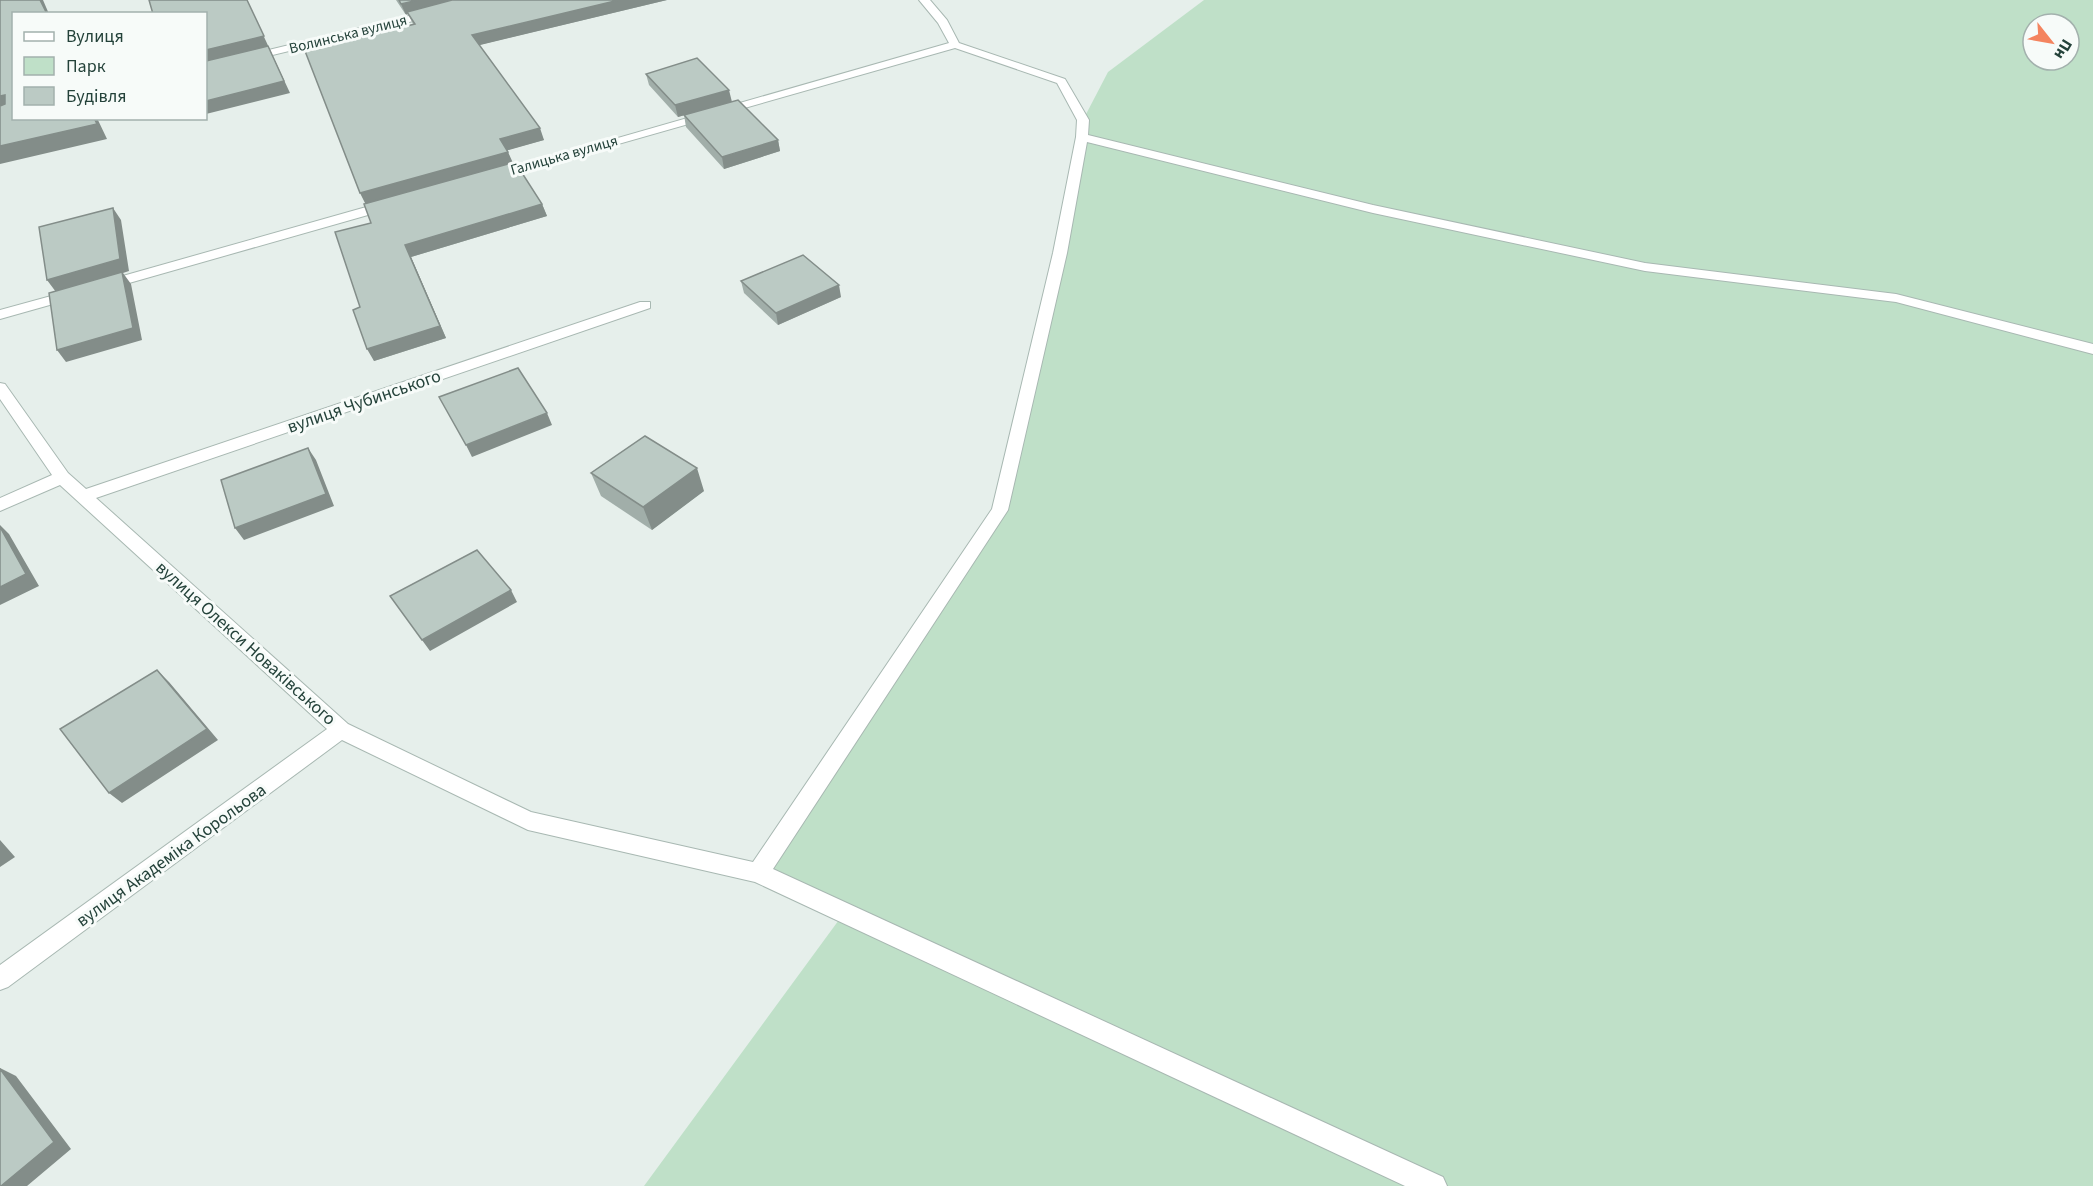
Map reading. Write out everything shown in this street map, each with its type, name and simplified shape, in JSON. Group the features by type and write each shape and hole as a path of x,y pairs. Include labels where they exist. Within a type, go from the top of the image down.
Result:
{"street":[{"path":"758,873 1000,510 1060,253 1082,137 1083,120 1060,81 955,45 943,22 924,0"},
{"name":"Волинська вулиця","path":"207,69 444,11"},
{"name":"Галицька вулиця","path":"483,178 955,45"},
{"path":"1082,137 1373,209 1645,267 1896,297 2093,349"},
{"path":"0,315 403,201"},
{"name":"вулиця Чубинського","path":"84,496 645,305"},
{"name":"вулиця Олекси Новаківського","path":"0,388 62,477 341,730 528,821 758,873 1434,1186"},
{"path":"0,505 62,477"},
{"name":"вулиця Академіка Корольова","path":"0,979 341,730"}],"green space":[{"path":"1204,0 2093,0 2093,1186 644,1186 844,913 758,873 1000,510 1083,120 1108,72"}],"building":[{"path":"0,0 40,0 46,12 12,12 12,120 95,120 97,124 0,146 0,106 5,104 5,95 0,96"},
{"path":"149,0 247,0 264,36 207,50 207,12 152,12"},
{"path":"399,0 418,0 401,4"},
{"path":"452,0 619,0 472,35 540,128 500,139 508,152 360,193 305,51 415,24 407,12"},
{"path":"268,46 284,81 207,101 207,61"},
{"path":"697,58 729,90 675,105 646,74"},
{"path":"738,100 778,140 722,157 684,115"},
{"path":"515,162 542,204 405,245 440,326 367,349 353,310 360,307 335,232 371,223 364,204"},
{"path":"113,208 120,259 47,280 39,227"},
{"path":"803,255 839,285 776,313 741,281"},
{"path":"122,272 133,328 57,350 49,293"},
{"path":"518,368 547,413 466,445 439,397"},
{"path":"645,436 697,468 643,507 591,473"},
{"path":"308,448 326,494 235,528 221,480"},
{"path":"0,527 26,574 0,587"},
{"path":"477,550 511,590 422,640 390,596"},
{"path":"157,670 207,729 109,793 60,729"},
{"path":"0,1069 54,1142 1,1186 0,1186"}]}
